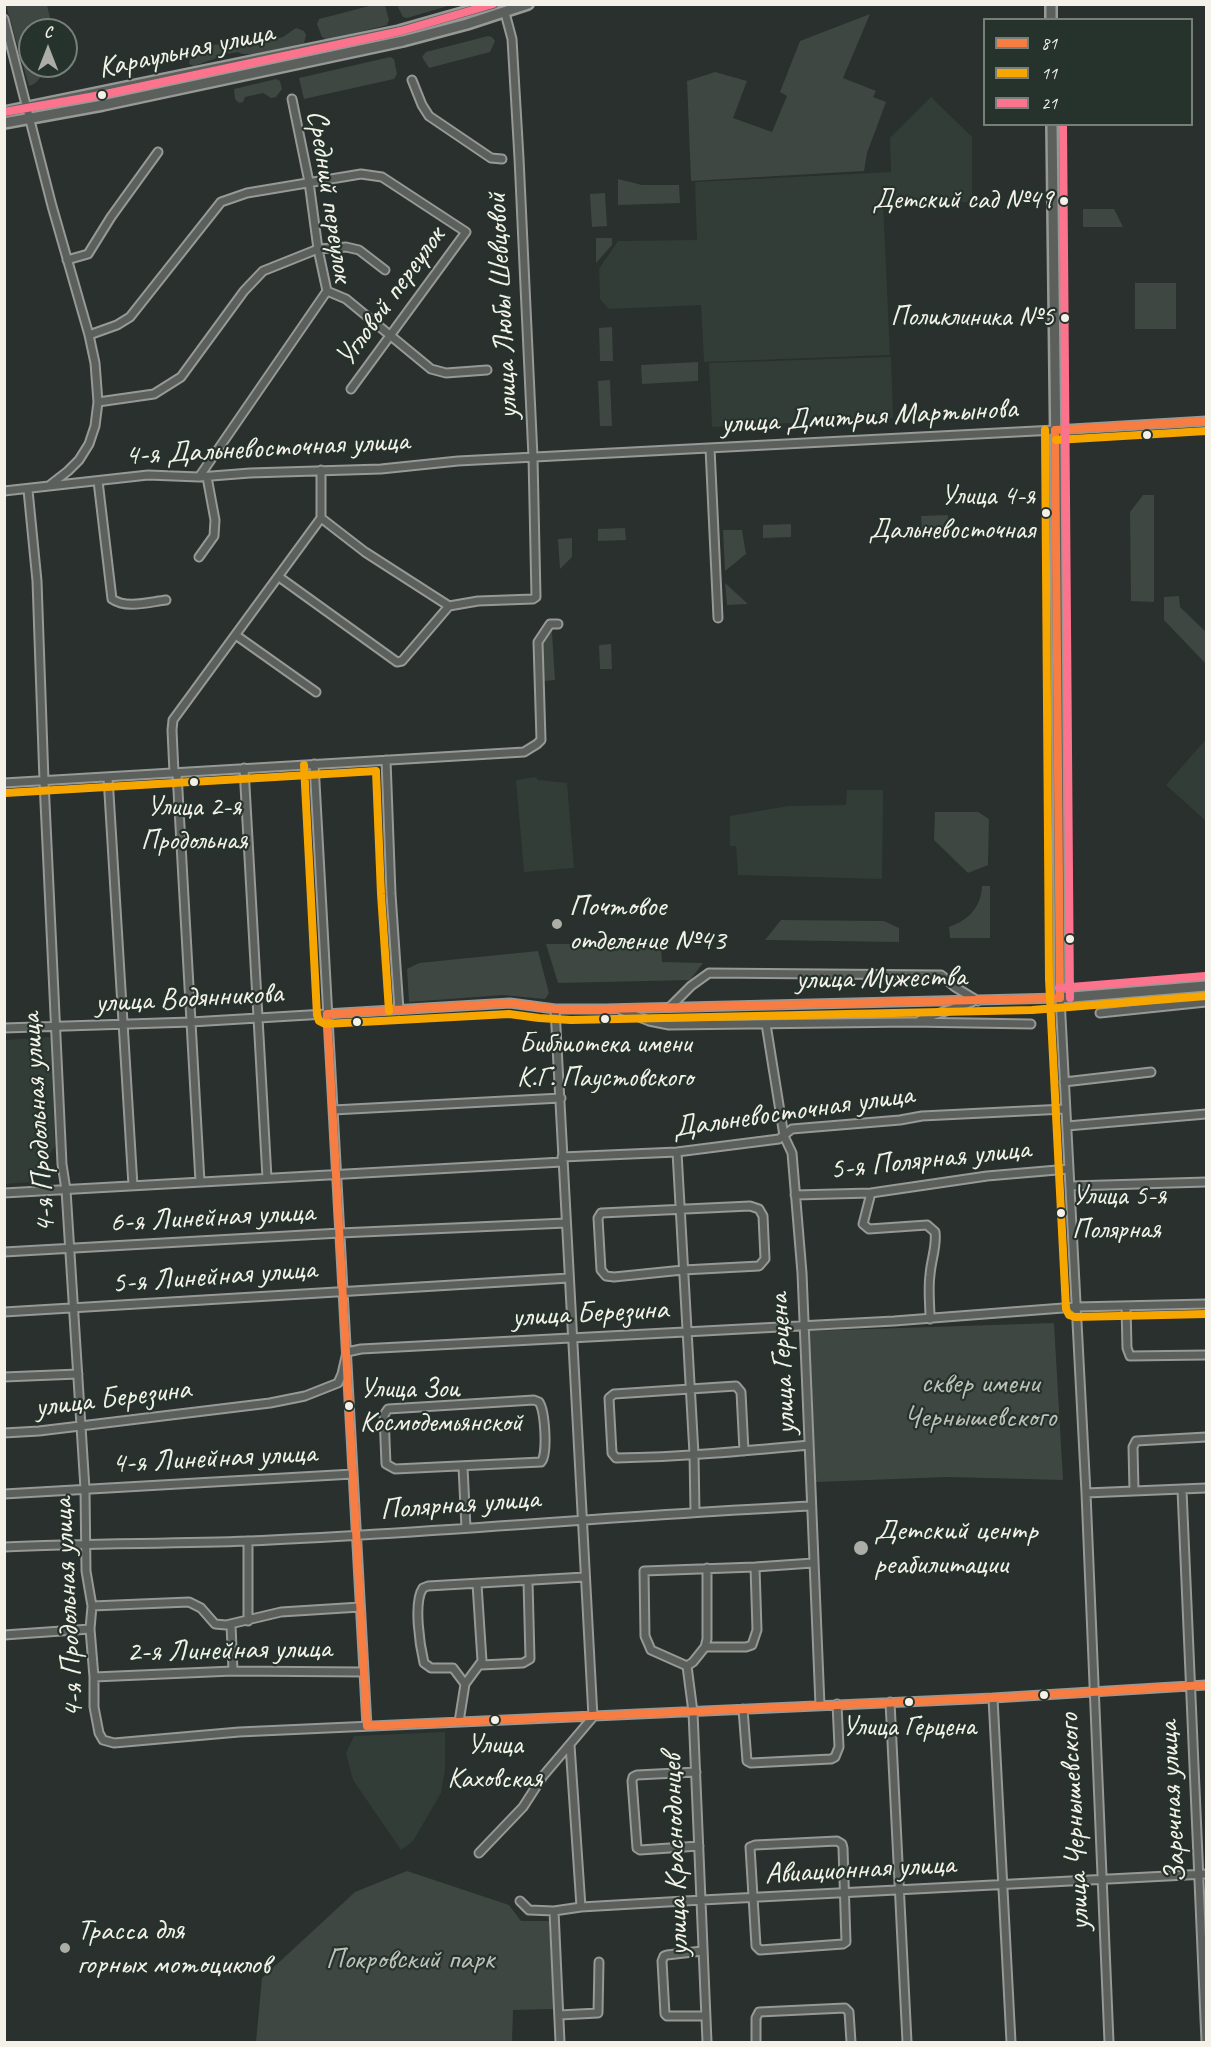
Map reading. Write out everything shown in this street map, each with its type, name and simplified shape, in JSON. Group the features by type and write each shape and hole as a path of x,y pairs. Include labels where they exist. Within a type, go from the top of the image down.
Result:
{"main road":[{"name":"Караульная улица","path":"27,113 399,31 494,4"},
{"name":"Караульная улица","path":"27,113 114,103 403,41 505,13 528,4"},
{"path":"4,112 27,113"},
{"path":"4,123 27,113"},
{"name":"улица Чернышевского","path":"1052,126 1060,998"},
{"name":"улица Мужества","path":"1060,998 1206,986"}],"street":[{"name":"улица Любы Шевцовой","path":"449,606 478,601 536,597 533,457 512,39 505,13"},
{"path":"4,19 27,113 95,363 98,402 95,426 89,444 69,471 48,486"},
{"path":"412,80 429,116 491,158 502,159"},
{"name":"Средний переулок","path":"203,477 241,413 273,371 327,291 318,249 309,182 292,99"},
{"path":"67,260 87,254 158,152"},
{"name":"Угловой переулок","path":"309,182 361,174 382,177 466,232 351,389"},
{"path":"89,335 117,325 130,317 221,202 247,193 309,182"},
{"path":"98,402 154,394 170,386 181,377 244,291 263,271 318,249 346,247 359,250 385,270"},
{"path":"327,291 346,299 430,369 446,373 487,370"},
{"name":"улица Дмитрия Мартынова","path":"533,457 1206,421"},
{"path":"710,448 718,618"},
{"name":"4-я Дальневосточная улица","path":"4,491 148,475 203,477 250,472 381,469 458,461 533,457"},
{"path":"200,1182 173,720 237,636 321,518 321,470"},
{"path":"199,557 214,536 214,520 203,477"},
{"path":"98,481 112,599 118,604 166,600"},
{"name":"4-я Продольная улица","path":"28,490 37,581 62,1164 66,1190 85,1489 86,1571 92,1606 90,1629 94,1707 99,1733 103,1740 114,1743 239,1732 367,1726"},
{"path":"279,577 397,662 402,661 449,606 365,552 321,518"},
{"path":"4,783 524,752 541,740 538,642 554,624"},
{"path":"237,636 316,692"},
{"path":"386,760 391,894 399,1010"},
{"path":"314,764 367,1726 993,1698 1206,1685"},
{"path":"244,768 267,1178"},
{"path":"108,777 133,1186"},
{"path":"670,1007 691,986 709,973 941,975 955,987 978,1000"},
{"name":"улица Мужества","path":"555,1009 1060,998"},
{"name":"улица Чернышевского","path":"1060,998 1086,1494 1109,2043"},
{"path":"911,1022 978,1000"},
{"path":"1100,1013 1206,1002"},
{"name":"улица Водянникова","path":"4,1028 191,1022 510,1003 555,1009"},
{"path":"479,1853 523,1808 543,1776 593,1717 555,1009"},
{"path":"619,1009 649,1021 669,1025 911,1022 1031,1024"},
{"name":"улица Герцена","path":"766,1024 784,1136 792,1153 804,1324 820,1705"},
{"path":"1064,1082 1151,1072"},
{"path":"333,1110 561,1098"},
{"name":"Дальневосточная улица","path":"4,1193 338,1176 677,1152 779,1139 792,1129 922,1116 1065,1109"},
{"path":"1067,1126 1206,1114"},
{"path":"677,1152 688,1331 695,1512"},
{"name":"5-я Полярная улица","path":"795,1195 872,1193 987,1176 1069,1169"},
{"name":"5-я Полярная улица","path":"1071,1186 1206,1182"},
{"path":"872,1193 863,1224 869,1229 927,1225 935,1232 936,1244 932,1252 929,1278 930,1319"},
{"path":"750,1206 759,1209 763,1216 765,1259 759,1266 683,1270 606,1276 601,1270 598,1218 603,1213 750,1206"},
{"name":"6-я Линейная улица","path":"4,1252 566,1223"},
{"name":"5-я Линейная улица","path":"4,1312 569,1278"},
{"name":"улица Березина","path":"4,1433 270,1403 305,1396 338,1383 347,1352 372,1348 930,1319 1076,1307 1206,1304"},
{"path":"1126,1306 1127,1348 1130,1356 1206,1355"},
{"path":"4,1377 78,1374"},
{"path":"744,1451 741,1392 736,1386 614,1394 609,1402 612,1453 616,1458 744,1451 810,1445"},
{"path":"534,1400 539,1402 543,1409 545,1455 541,1462 463,1467 389,1468 386,1464 384,1418 386,1411 392,1408 459,1403 534,1400"},
{"path":"1134,1491 1133,1447 1136,1441 1206,1437"},
{"path":"463,1467 466,1528"},
{"name":"4-я Линейная улица","path":"4,1494 353,1474"},
{"path":"1086,1494 1206,1488"},
{"name":"Заречная улица","path":"1182,1490 1190,1686 1203,1874 1206,2040"},
{"name":"Полярная улица","path":"4,1547 86,1543 249,1541 811,1506"},
{"path":"248,1621 249,1541"},
{"path":"707,1568 707,1639 705,1647 693,1662 687,1665 655,1652 646,1640 644,1571 647,1570 707,1568 755,1567 813,1563"},
{"path":"705,1647 746,1647 755,1641 757,1630 755,1567"},
{"path":"465,1684 453,1668 431,1668 424,1663 419,1635 419,1596 423,1588 585,1576"},
{"path":"459,1722 465,1684 475,1669 481,1665 523,1663 530,1659 528,1581"},
{"path":"477,1584 481,1665"},
{"path":"92,1606 189,1602 201,1608 215,1624 231,1625 281,1612 360,1607"},
{"path":"231,1625 233,1671"},
{"path":"4,1635 90,1629"},
{"name":"улица Краснодонцев","path":"687,1665 693,1712 707,2043"},
{"name":"2-я Линейная улица","path":"94,1677 233,1671 364,1672"},
{"path":"993,1698 1011,2043"},
{"path":"890,1702 907,2043"},
{"path":"743,1709 747,1761 751,1763 831,1759 835,1757 839,1747 837,1704"},
{"path":"570,1745 581,1907"},
{"path":"696,1772 637,1775 632,1781 637,1848 640,1850 699,1846"},
{"path":"837,1841 842,1844 847,1940 843,1944 760,1950 756,1946 752,1898 749,1850 752,1845 837,1841"},
{"name":"Авиационная улица","path":"520,1901 528,1910 554,1911 581,1907 702,1899 844,1894 1203,1874"},
{"path":"554,1911 560,2043"},
{"path":"702,1951 667,1955 663,1956 662,1961 666,2016 705,2016"},
{"path":"559,2015 598,2013 599,1962"},
{"path":"756,2043 756,2018 759,2012 845,2008 849,2012 851,2043"}],"shaded area":[{"path":"931,97 972,137 972,202 883,202 890,355 704,362 701,305 609,309 600,299 599,269 618,241 697,240 695,182 891,172 890,138"},
{"path":"891,357 893,418 712,427 709,363"},
{"path":"1206,739 1206,821 1166,785"},
{"path":"536,777 538,780 567,783 574,868 524,872 516,780"},
{"path":"847,790 883,790 882,879 738,875 736,846 730,846 730,816 788,806 846,805"},
{"path":"51,1037 55,1146 31,1182 5,1184 5,1040"},
{"path":"445,1732 445,1769 441,1793 413,1841 401,1850 353,1780 346,1753 354,1736"}],"green space":[{"path":"6,5 47,5 50,18 18,18 18,47"},
{"path":"373,5 385,5 389,20 387,25 328,40 322,37 317,24 319,19"},
{"path":"397,5 451,5 407,18 403,17"},
{"path":"870,14 843,78 876,91 873,97 886,102 867,153 864,171 691,181 687,81 715,72 747,81 733,118 772,132 787,96 780,92 800,41"},
{"path":"296,28 304,31 306,35 304,43 255,54 238,52 220,55 194,66 189,64 190,59 208,45 231,44 262,36 278,38"},
{"path":"488,36 495,41 490,52 429,68 422,57 426,52"},
{"path":"390,57 394,59 397,74 394,79 304,99 299,78"},
{"path":"27,78 40,78 38,81 29,86"},
{"path":"276,79 280,81 282,89 276,97 271,98 263,93 245,97 243,102 239,103 235,99 234,89"},
{"path":"618,179 642,185 679,185 680,203 618,205"},
{"path":"605,193 607,226 592,227 590,194"},
{"path":"1083,209 1114,209 1123,227 1083,227"},
{"path":"596,238 612,238 612,245 596,263"},
{"path":"1135,283 1176,283 1176,329 1135,329"},
{"path":"612,327 613,361 600,361 599,328"},
{"path":"698,362 698,381 642,384 641,365"},
{"path":"610,380 612,426 600,426 598,381"},
{"path":"1143,495 1154,495 1154,602 1131,601 1130,512"},
{"path":"948,515 949,530 922,531 921,516"},
{"path":"791,524 791,537 763,538 763,525"},
{"path":"625,528 626,540 598,541 598,529"},
{"path":"723,530 742,530 746,554 725,571"},
{"path":"572,538 572,557 560,569 558,539"},
{"path":"725,583 748,604 727,605"},
{"path":"1179,596 1180,607 1206,632 1206,664 1164,620 1164,597"},
{"path":"552,632 555,680 543,681 542,648"},
{"path":"611,644 612,669 600,669 599,645"},
{"path":"935,812 978,812 989,819 988,865 968,873 934,840"},
{"path":"982,886 990,886 990,938 950,938 949,927 962,921 973,912"},
{"path":"781,920 884,921 899,928 899,942 765,940"},
{"path":"546,944 661,944 662,962 703,963 690,980 558,983"},
{"path":"538,951 549,993 545,999 503,995 409,1002 407,969 419,963"},
{"name":"сквер имени Чернышевского","path":"1054,1323 1063,1480 948,1477 816,1482 809,1331"},
{"name":"Покровский парк","path":"407,1871 509,1905 521,1921 549,1921 554,2009 513,2010 512,2042 256,2042 262,1978 355,1892"}],"transit line":[{"name":"21","path":"4,112 101,95 401,31 493,4"},
{"name":"21","path":"1063,126 1070,998"},
{"name":"81","path":"1055,430 1206,421"},
{"name":"11","path":"1045,430 1049,979 1066,1309 1069,1315 1075,1317 1206,1314"},
{"name":"81","path":"1055,430 1060,998"},
{"name":"11","path":"1056,440 1206,431"},
{"name":"11","path":"304,765 317,1015 319,1021 325,1024 509,1014 571,1020 1032,1010 1206,996"},
{"name":"11","path":"5,793 376,771 389,1011"},
{"name":"21","path":"1059,988 1205,976"},
{"name":"81","path":"327,1014 510,1003 555,1009 605,1009 1060,998"},
{"name":"81","path":"327,1014 367,1726"},
{"name":"81","path":"367,1726 993,1698 1206,1685"}],"place":[{"name":"Детский сад №49","path":"1064,201"},
{"name":"Поликлиника №5","path":"1065,318"},
{"name":"Улица 4-я Дальневосточная","path":"1046,513"},
{"name":"Улица 2-я Продольная","path":"194,782"},
{"name":"Почтовое отделение №43","path":"557,924"},
{"name":"Библиотека имени К.Г. Паустовского","path":"605,1019"},
{"name":"Улица 5-я Полярная","path":"1061,1213"},
{"name":"Улица Зои Космодемьянской","path":"349,1406"},
{"name":"Детский центр реабилитации","path":"861,1548"},
{"name":"Улица Герцена","path":"909,1702"},
{"name":"Улица Каховская","path":"495,1720"},
{"name":"Трасса для горных мотоциклов","path":"65,1948"}]}
